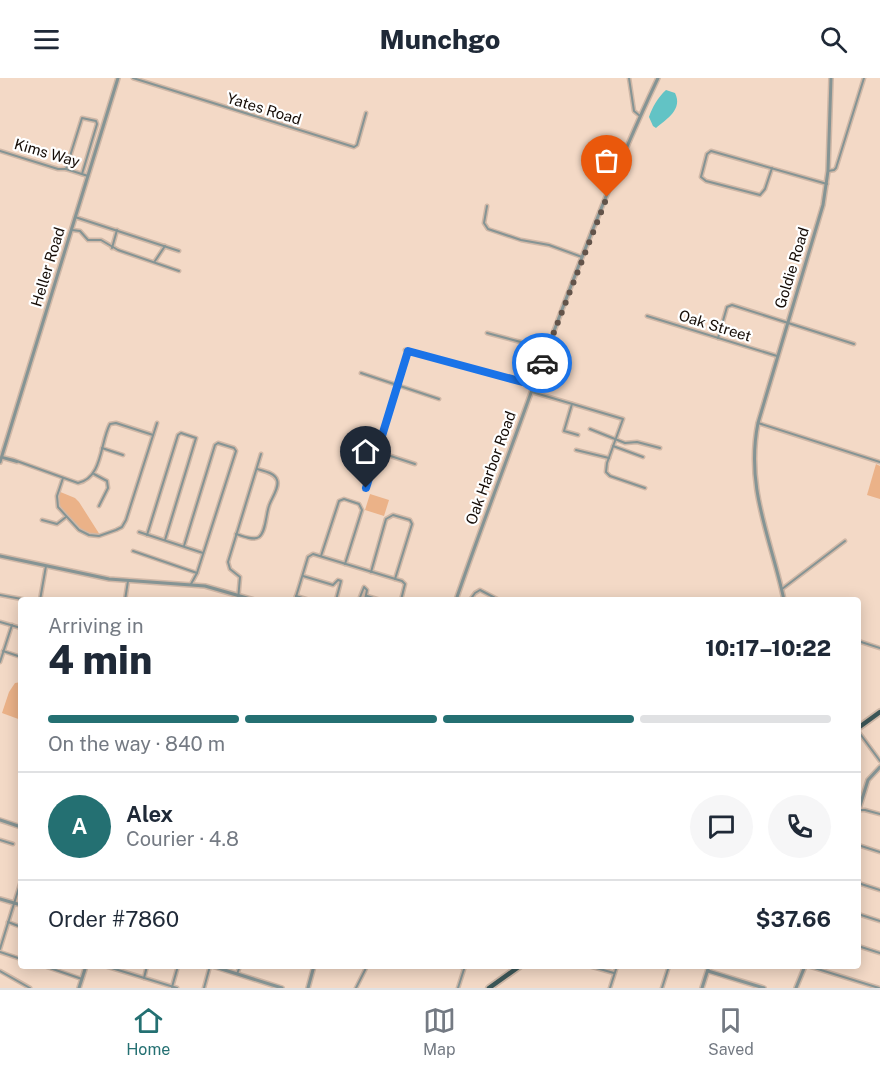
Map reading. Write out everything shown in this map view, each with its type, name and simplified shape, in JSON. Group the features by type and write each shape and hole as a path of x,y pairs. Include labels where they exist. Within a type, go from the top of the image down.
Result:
{"main road":[{"path":"861,727 880,712"},
{"path":"489,988 512,969"}],"street":[{"name":"Heller Road","path":"0,462 118,78"},
{"name":"Yates Road","path":"133,78 354,147 357,145 366,113"},
{"path":"628,78 634,111 640,116"},
{"name":"Oak Harbor Road","path":"457,597 582,257 658,78"},
{"name":"Goldie Road","path":"783,597 756,490 754,461 758,423 822,211 828,171 831,78"},
{"path":"828,171 836,168 864,78"},
{"path":"66,169 82,118 96,121 82,174"},
{"name":"Kims Way","path":"0,151 58,170 66,169 88,176"},
{"path":"772,168 763,193 760,195 701,178 710,151 772,168 827,184"},
{"path":"486,206 484,223 488,229 522,240 549,245 582,257"},
{"path":"75,217 179,251"},
{"path":"71,230 80,231 88,240 101,240 112,248 179,271"},
{"path":"112,248 117,230"},
{"path":"155,262 165,246"},
{"path":"718,338 729,305 854,344"},
{"name":"Oak Street","path":"646,316 777,356"},
{"path":"487,333 547,349"},
{"path":"366,488 406,350 534,385"},
{"path":"361,374 440,399"},
{"path":"532,392 623,419 606,468 608,474 645,488"},
{"path":"572,404 564,431 578,435"},
{"path":"2,457 78,483 88,480 94,474 109,424 113,423 153,435"},
{"path":"63,478 57,501 58,507 79,530 89,535 100,535 122,527 157,423"},
{"path":"758,423 880,462"},
{"path":"590,429 625,443 637,442 660,448"},
{"path":"147,535 178,435 181,433 196,438 165,540"},
{"path":"345,441 415,464"},
{"path":"184,546 215,445 218,443 234,448 236,451 191,584"},
{"path":"613,446 643,457"},
{"path":"102,448 123,455"},
{"path":"576,450 609,458"},
{"path":"238,597 240,577 230,569 228,562 261,454"},
{"path":"236,534 252,538 260,536 277,488 276,477 256,469"},
{"path":"94,474 106,481 108,485 108,492 99,506"},
{"path":"321,556 337,502 344,499 359,504 362,510 345,564"},
{"path":"371,572 386,519 393,515 410,520 412,524 395,579"},
{"path":"42,520 57,524 66,517"},
{"path":"139,532 203,553"},
{"path":"782,589 845,541"},
{"path":"133,551 196,573"},
{"path":"295,597 310,554 395,579 405,584 402,597"},
{"path":"0,556 128,581 191,584 235,597"},
{"path":"41,597 46,566"},
{"path":"302,576 333,585 338,580 341,581 337,597"},
{"path":"125,597 128,581"},
{"path":"360,597 363,588 367,589 367,596 370,597"},
{"path":"472,597 480,590 493,597"},
{"path":"0,595 18,598"},
{"path":"0,622 18,627"},
{"path":"0,662 12,625"},
{"path":"861,642 880,648"},
{"path":"3,651 18,656"},
{"path":"861,733 880,761"},
{"path":"861,802 870,776 880,767"},
{"path":"861,810 880,814"},
{"path":"0,826 1,820 18,826"},
{"path":"0,840 14,844"},
{"path":"861,846 880,852"},
{"path":"861,884 880,890"},
{"path":"18,890 0,951 18,958"},
{"path":"0,899 18,904"},
{"path":"861,915 880,921"},
{"path":"8,922 18,926"},
{"path":"861,947 880,953"},
{"path":"53,969 82,979"},
{"path":"85,969 79,987 86,988"},
{"path":"121,969 177,988"},
{"path":"144,978 146,969"},
{"path":"172,987 177,969"},
{"path":"204,988 210,969"},
{"path":"221,969 282,988"},
{"path":"237,974 239,969"},
{"path":"308,988 313,969"},
{"path":"356,988 366,969"},
{"path":"458,988 465,969"},
{"path":"598,969 614,974"},
{"path":"610,988 616,969"},
{"path":"662,988 668,969"},
{"path":"702,988 708,969"},
{"path":"711,969 764,988"},
{"path":"796,988 805,969"},
{"path":"816,969 879,988"},
{"path":"0,971 30,988"}],"shaded area":[{"path":"876,464 880,466 880,499 867,495"},
{"path":"58,491 79,502 100,535 81,529 67,517 58,507"},
{"path":"370,494 389,500 384,516 365,510"},
{"path":"18,682 18,719 2,713 9,692 15,683"}],"water":[{"path":"666,90 675,93 677,104 673,113 656,128 649,117 660,96"}],"way so far":[{"path":"542,363 607,197"}],"route":[{"path":"366,488 408,351 534,385 542,363"}]}
